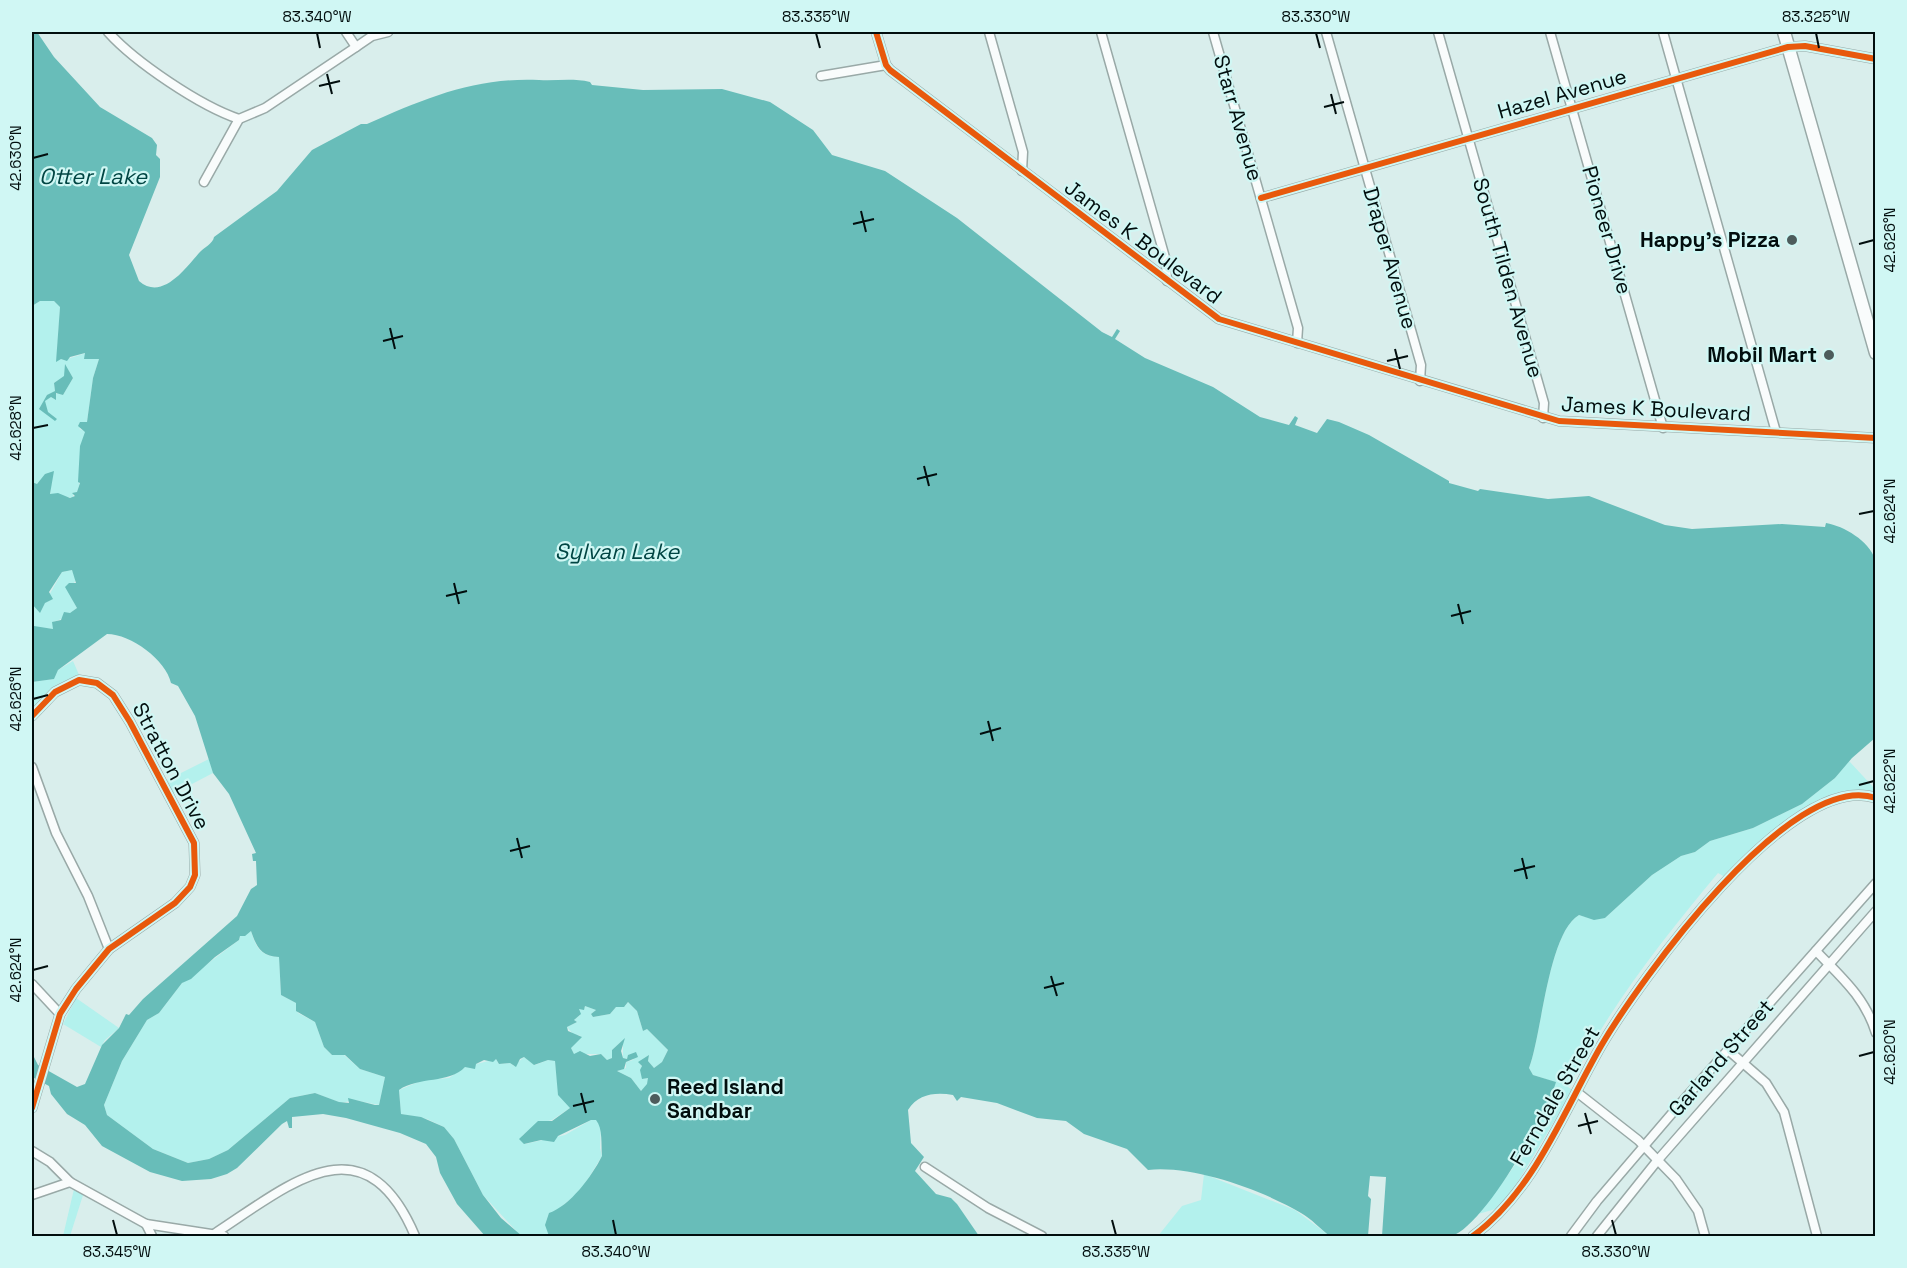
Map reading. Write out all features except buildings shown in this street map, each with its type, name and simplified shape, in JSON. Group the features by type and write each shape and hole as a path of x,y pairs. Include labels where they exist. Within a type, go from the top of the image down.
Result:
{"highway":[{"path":"1784,32 1875,353"}],"street":[{"path":"108,32 120,46 145,65 208,104 239,118"},
{"path":"346,32 356,47"},
{"path":"204,182 239,118 265,108 372,36 388,32"},
{"path":"821,76 886,65 876,32"},
{"path":"989,32 1023,152 1022,171"},
{"path":"1101,32 1166,261 1167,281"},
{"name":"Starr Avenue","path":"1213,32 1298,328 1297,343"},
{"name":"Draper Avenue","path":"1326,32 1421,365 1420,381"},
{"name":"South Tilden Avenue","path":"1438,32 1544,403 1543,418"},
{"name":"Pioneer Drive","path":"1550,32 1663,428"},
{"path":"1663,32 1776,432"},
{"name":"Hazel Avenue","path":"1261,198 1788,47 1805,46 1875,59"},
{"name":"James K Boulevard","path":"886,65 1216,318 1543,418 1575,424 1875,438"},
{"name":"Stratton Drive","path":"32,716 55,692 67,684 89,680 104,687 121,706 194,843 195,874 190,887 158,917 109,949 89,972 60,1014 32,1108"},
{"path":"32,767 56,833 88,896 109,949"},
{"name":"Ferndale Street","path":"1473,1236 1490,1224 1515,1196 1578,1093 1601,1046 1650,974 1719,889 1761,845 1794,819 1828,802 1856,796 1875,798"},
{"name":"Garland Street","path":"1571,1236 1644,1146 1875,883"},
{"name":"Garland Street","path":"1597,1236 1657,1161 1875,911"},
{"path":"1816,951 1863,1002 1875,1033"},
{"path":"32,984 60,1014"},
{"path":"1728,1050 1766,1083 1784,1112 1817,1236"},
{"path":"1578,1093 1644,1146 1689,1194 1698,1211 1705,1236"},
{"path":"32,1150 50,1162 70,1182 146,1224 224,1236"},
{"path":"925,1167 984,1206 1042,1236"},
{"path":"214,1234 292,1183 324,1170 338,1169 371,1177 388,1190 401,1208 415,1236"},
{"path":"32,1195 70,1182"},
{"path":"146,1224 152,1236"}],"shaded area":[{"path":"40,301 54,301 60,307 57,356 64,360 86,353 85,359 99,359 93,378 87,422 79,429 85,431 85,435 81,450 79,486 77,493 73,493 73,498 50,495 52,476 45,476 37,484 32,482 32,306","holes":["65,365 73,378 63,395 58,393 54,395 56,400 51,397 46,398 55,391 54,383 65,376"]},
{"path":"72,570 76,580 68,591 77,608 53,622 53,629 43,628 34,636 32,644 32,604 42,608 62,572"},
{"path":"73,661 80,677 54,688 32,711 32,682 53,679 58,670"},
{"path":"209,759 213,773 171,795 163,782"},
{"path":"1849,761 1875,789 1872,793 1850,793 1829,797 1809,806 1772,832 1725,877 1718,873 1657,949 1619,1002 1568,1087 1573,1090 1510,1195 1499,1208 1478,1214 1524,1152 1550,1100 1555,1082 1533,1075 1529,1068 1553,962 1568,925 1579,915 1589,918 1605,918 1652,875 1681,856 1695,852 1710,841 1753,828 1802,804 1835,778"},
{"path":"251,931 260,950 268,955 279,957 281,995 296,1003 298,1013 315,1022 324,1047 332,1055 344,1055 360,1069 385,1077 379,1105 354,1100 341,1103 315,1093 290,1098 228,1150 209,1159 188,1163 153,1149 107,1115 104,1105 122,1061 147,1020 159,1013 182,983 239,940 240,935"},
{"path":"76,998 119,1028 105,1040 101,1047 63,1024"},
{"path":"628,1002 637,1011 643,1031 647,1029 668,1050 662,1062 654,1068 648,1061 649,1056 639,1062 642,1067 642,1079 648,1078 648,1084 641,1091 631,1078 617,1071 626,1068 626,1062 633,1060 636,1053 629,1055 627,1059 623,1058 623,1040 612,1050 612,1058 607,1060 601,1054 574,1054 571,1048 581,1036 573,1034 567,1027 577,1022 574,1020 580,1015 578,1009 585,1008 585,1006 596,1010 591,1014 593,1017 610,1014 616,1007 625,1006"},
{"path":"524,1057 535,1065 548,1060 555,1061 558,1087 570,1108 552,1120 536,1124 522,1136 525,1144 565,1135 591,1120 596,1119 601,1126 602,1156 580,1192 562,1206 549,1236 520,1235 483,1195 454,1139 444,1127 427,1119 401,1114 399,1090 423,1080 449,1078 465,1067 496,1059 499,1064 510,1063 514,1066"},
{"path":"1204,1174 1295,1210 1330,1236 1158,1236 1182,1206 1201,1200"},
{"path":"74,1189 84,1192 70,1236 63,1236"}],"water":[{"name":"Sylvan Lake","path":"32,32 37,32 54,57 100,107 152,138 157,145 156,155 160,159 160,177 129,255 139,281 156,287 172,281 210,244 214,237 277,191 312,150 361,124 367,124 430,98 472,86 516,80 577,80 590,82 592,85 643,90 722,89 770,102 813,130 832,155 885,171 957,218 1102,332 1112,337 1117,329 1120,331 1115,339 1145,358 1213,387 1260,417 1289,425 1295,416 1298,418 1295,425 1317,433 1327,419 1339,422 1369,435 1449,483 1478,491 1480,489 1548,499 1589,496 1665,525 1692,529 1782,524 1825,527 1826,523 1848,531 1862,540 1875,559 1875,738 1852,758 1835,778 1802,804 1753,828 1710,841 1695,852 1681,856 1652,875 1605,918 1594,920 1579,915 1568,925 1553,962 1529,1068 1533,1075 1556,1082 1527,1143 1496,1192 1480,1213 1464,1228 1451,1236 1427,1238 1382,1236 1386,1177 1370,1176 1368,1236 1330,1236 1301,1213 1247,1188 1185,1171 1148,1170 1127,1149 1084,1134 1066,1121 1037,1118 997,1103 961,1097 957,1101 953,1095 940,1094 922,1097 908,1110 911,1143 924,1157 915,1171 936,1194 951,1198 957,1204 979,1236 549,1236 545,1225 549,1213 565,1204 580,1189 602,1156 601,1132 596,1120 591,1120 558,1136 554,1142 541,1140 524,1144 519,1139 538,1121 552,1121 570,1108 558,1095 555,1061 548,1060 534,1065 524,1057 520,1059 516,1067 510,1063 499,1064 496,1059 493,1062 484,1060 476,1064 475,1069 465,1067 451,1076 416,1083 399,1090 401,1114 421,1117 444,1127 454,1139 483,1195 501,1218 522,1236 485,1236 457,1204 440,1173 436,1157 426,1144 400,1133 323,1114 292,1117 292,1128 289,1128 287,1121 282,1124 237,1168 227,1174 211,1179 182,1181 150,1172 102,1146 85,1125 67,1114 51,1094 49,1086 32,1077 32,1053 38,1065 77,1087 85,1084 102,1045 119,1028 126,1014 129,1015 143,999 237,916 251,889 257,885 256,861 253,861 252,854 256,853 229,794 213,773 195,716 178,686 171,683 168,674 155,657 126,638 107,634 58,670 54,679 32,682 34,626 53,629 52,622 61,620 64,612 70,613 77,608 65,587 69,583 76,583 72,570 62,572 49,592 53,599 45,603 40,613 32,604 32,482 37,484 45,474 54,471 50,494 58,493 70,498 75,496 72,493 77,492 80,483 78,482 80,446 85,432 78,426 80,422 87,422 93,378 99,359 84,359 85,353 70,357 67,361 61,359 56,362 60,307 54,301 40,301 32,306","holes":["251,931 260,950 268,955 279,957 281,995 296,1003 296,1011 315,1022 324,1047 332,1055 345,1055 360,1069 385,1077 379,1105 348,1098 349,1103 339,1102 315,1093 290,1098 228,1150 209,1159 188,1163 153,1149 107,1115 104,1105 122,1061 147,1020 159,1013 182,983 191,979 215,957 239,940 240,936 245,936","628,1002 637,1011 643,1031 647,1029 668,1050 662,1062 654,1068 648,1061 649,1055 638,1062 642,1066 640,1070 642,1079 648,1078 647,1084 641,1091 631,1078 617,1071 624,1069 626,1062 638,1057 636,1052 628,1055 627,1059 623,1058 621,1051 625,1038 612,1050 612,1058 607,1060 601,1054 590,1056 580,1051 574,1054 571,1048 582,1037 568,1031 567,1027 577,1022 574,1020 581,1014 579,1009 584,1010 585,1006 596,1010 591,1014 593,1017 610,1014 616,1007 624,1007"]},
{"path":"65,364 73,378 63,395 56,393 56,400 51,397 45,401 48,412 57,419 55,421 39,409 47,395 55,391 54,383 64,376"}],"cycle path":[{"path":"876,32 886,65 890,70 1219,319 1559,421 1876,438"},
{"path":"1261,198 1788,47 1805,46 1876,59"},
{"path":"32,716 55,692 79,680 97,683 113,695 130,722 194,843 195,875 190,887 175,903 109,949 76,989 60,1014 32,1108"},
{"path":"1473,1236 1495,1217 1531,1173 1620,1016 1682,932 1720,887 1761,847 1802,815 1841,797 1876,798"}],"place":[{"name":"Happy's Pizza","path":"1792,240"},
{"name":"Mobil Mart","path":"1829,355"},
{"name":"Reed Island Sandbar","path":"655,1099"}],"water label":[{"name":"Otter Lake","path":"93,176"}]}
